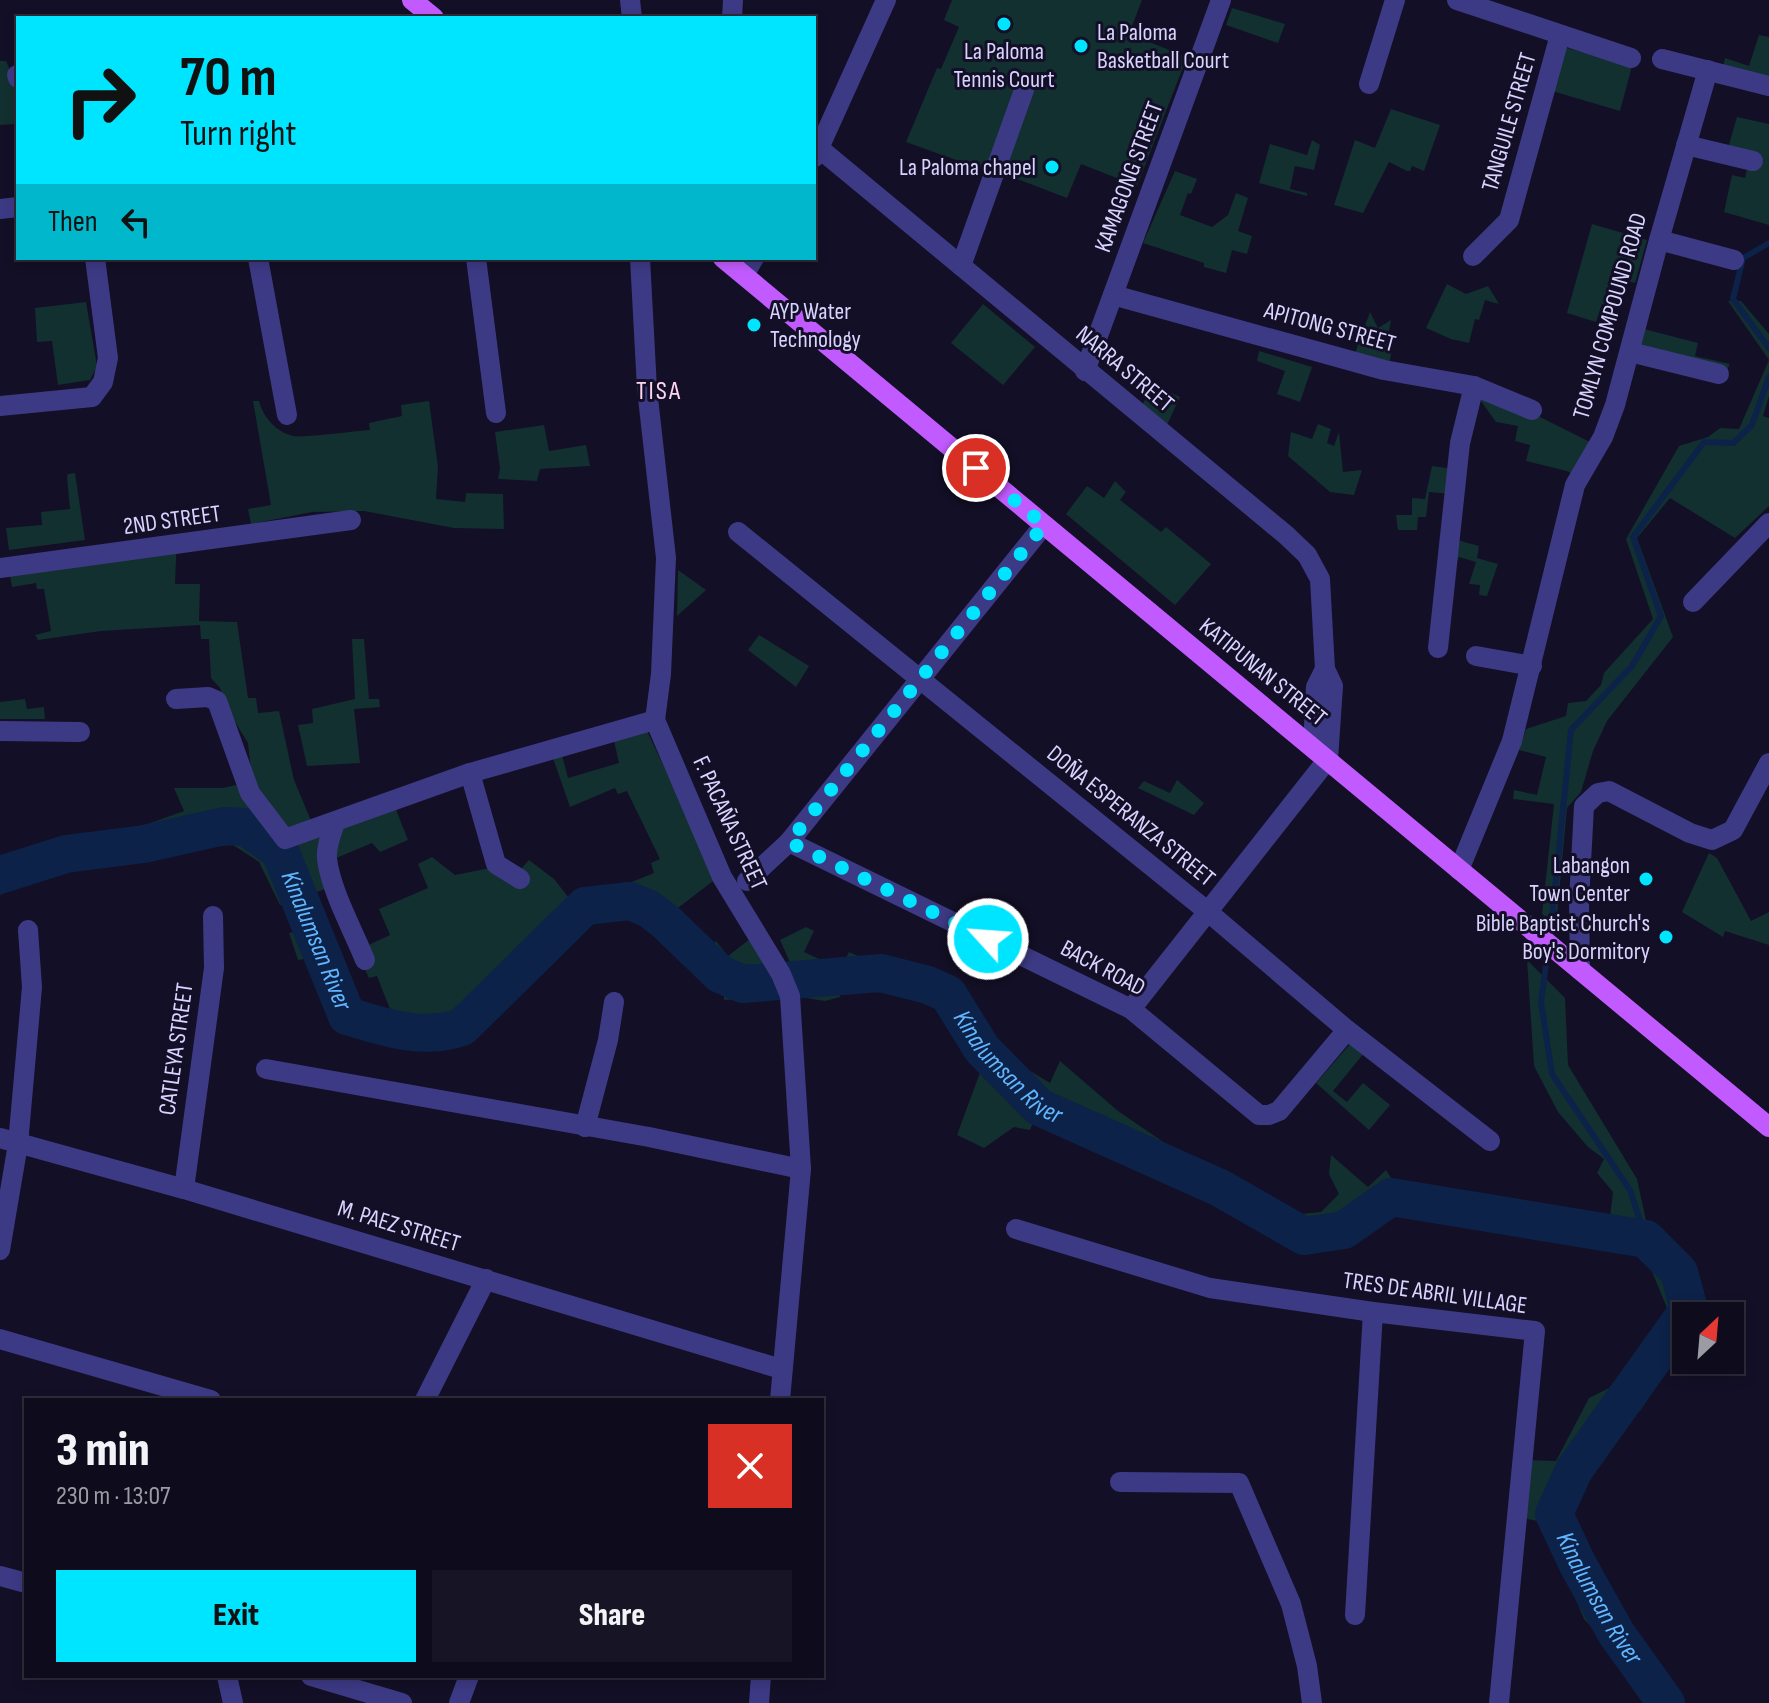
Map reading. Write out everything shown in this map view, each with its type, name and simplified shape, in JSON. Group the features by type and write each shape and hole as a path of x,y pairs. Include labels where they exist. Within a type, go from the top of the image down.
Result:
{"main road":[{"path":"412,0 432,16"},
{"name":"KATIPUNAN STREET","path":"729,260 749,267 1044,525 1769,1127"}],"street":[{"path":"816,150 886,0"},
{"name":"KAMAGONG STREET","path":"1085,371 1221,0"},
{"path":"1369,84 1395,0"},
{"path":"1457,0 1631,58"},
{"name":"TANGUILE STREET","path":"1473,256 1509,220 1560,35"},
{"path":"1662,59 1769,86"},
{"name":"TOMLYN COMPOUND ROAD","path":"1459,870 1512,741 1575,485 1603,437 1615,405 1708,70"},
{"path":"961,266 1024,90"},
{"path":"1686,145 1753,161"},
{"name":"NARRA STREET","path":"816,150 961,266 1307,555 1320,579 1325,669 1316,687 1320,753"},
{"path":"1659,240 1734,260"},
{"path":"0,406 92,397 103,382 108,358 95,260"},
{"path":"258,260 287,415"},
{"path":"476,260 496,413"},
{"path":"176,699 208,697 217,701 250,793 285,839 470,773 655,720 661,674 666,558 647,389 640,260"},
{"name":"APITONG STREET","path":"1113,295 1384,370 1474,386 1532,410"},
{"path":"1630,352 1719,374"},
{"path":"1438,648 1460,443 1474,386"},
{"name":"2ND STREET","path":"0,568 351,520"},
{"path":"1693,602 1769,523"},
{"path":"747,881 789,842 1044,525"},
{"name":"DOÑA ESPERANZA STREET","path":"738,532 1207,911 1347,1030 1490,1141"},
{"path":"1476,656 1532,666"},
{"name":"F. PACAÑA STREET","path":"655,720 722,877 781,974 790,996 801,1169 780,1398"},
{"path":"0,731 80,732"},
{"path":"1131,1009 1207,911 1320,753"},
{"path":"1579,969 1584,806 1598,793 1609,791 1690,833 1712,840 1733,830 1769,763"},
{"path":"470,773 496,864 520,879"},
{"path":"335,823 328,842 327,858 331,876 365,960"},
{"name":"BACK ROAD","path":"789,842 1131,1009 1251,1111 1264,1116 1279,1111 1347,1030"},
{"name":"CATLEYA STREET","path":"184,1189 214,968 213,916"},
{"path":"0,1250 9,1141 32,987 28,930"},
{"path":"585,1127 608,1040 614,1002"},
{"path":"266,1069 649,1137 801,1169"},
{"name":"M. PAEZ STREET","path":"9,1141 184,1189 781,1369"},
{"name":"TRES DE ABRIL VILLAGE","path":"1016,1229 1210,1288 1373,1312 1535,1331 1499,1703"},
{"path":"426,1398 486,1279"},
{"path":"1355,1615 1373,1312"},
{"path":"0,1339 204,1398"},
{"path":"1120,1482 1239,1483 1291,1604 1307,1666 1312,1703"},
{"path":"0,1576 24,1582"},
{"path":"227,1678 233,1703"},
{"path":"318,1678 402,1703"},
{"path":"459,1703 468,1678"},
{"path":"759,1703 761,1678"}],"green space":[{"path":"952,0 1142,0 1129,34 1187,57 1137,186 1081,164 1067,198 983,166 981,169 906,142 937,68 941,69 959,27 944,20"},
{"path":"1232,8 1285,24 1278,43 1226,25"},
{"path":"1759,35 1769,37 1769,79 1723,67 1725,58 1749,66"},
{"path":"1564,47 1632,66 1620,111 1552,91"},
{"path":"0,61 6,61 16,84 16,124 0,125"},
{"path":"1391,109 1440,125 1424,171 1412,166 1407,171 1389,162 1363,213 1334,205 1355,140 1375,148"},
{"path":"1737,117 1769,124 1769,225 1724,212 1732,175 1745,178 1748,164 1725,158"},
{"path":"1312,140 1320,145 1314,170 1295,166 1290,189 1307,193 1307,196 1259,183 1270,144 1307,155"},
{"path":"1175,171 1197,179 1180,215 1212,227 1228,215 1236,193 1248,198 1238,231 1252,236 1247,254 1232,250 1226,273 1143,243"},
{"path":"1592,224 1647,240 1635,283 1624,280 1616,309 1602,304 1596,322 1567,313"},
{"path":"1447,284 1466,294 1488,286 1499,304 1485,300 1479,320 1475,319 1469,343 1426,328"},
{"path":"1728,301 1741,301 1769,334 1769,360"},
{"path":"86,302 97,366 90,380 58,385 52,341 37,342 35,308"},
{"path":"983,304 1035,347 1003,385 951,343"},
{"path":"1370,312 1378,328 1391,320 1386,348 1392,350 1389,364 1354,356"},
{"path":"1644,329 1698,343 1695,356 1730,364 1726,372 1639,350"},
{"path":"1259,351 1312,367 1300,402 1277,394 1285,371 1257,361"},
{"path":"1769,360 1769,396 1763,416 1769,418 1769,506 1735,538 1670,498 1637,538 1673,637 1607,721 1593,751 1581,792 1567,808 1556,926 1542,914 1554,804 1513,799 1514,790 1537,795 1546,757 1519,750 1526,729 1566,716 1568,703 1586,701 1601,685 1604,673 1653,619 1626,539 1679,446 1708,437 1720,428 1739,429"},
{"path":"1152,385 1180,397 1167,425 1142,406"},
{"path":"1473,390 1534,414 1594,444 1574,475 1526,461 1530,445 1515,441 1518,426 1496,422"},
{"path":"253,401 259,401 267,418 276,427 287,434 299,436 370,430 369,423 402,416 401,405 429,401 438,467 436,499 465,502 466,493 503,494 504,529 454,528 364,511 312,512 251,524 248,509 271,505"},
{"path":"1318,424 1331,429 1327,443 1334,446 1339,432 1343,472 1362,470 1354,495 1330,492 1288,456 1291,432 1312,439"},
{"path":"544,425 549,451 586,445 590,466 540,469 537,481 498,479 500,469 495,432"},
{"path":"1432,466 1453,469 1451,494 1429,492 1426,517 1418,517 1417,530 1398,530 1396,515 1412,515 1412,498 1425,499"},
{"path":"75,473 85,540 9,550 6,528 42,525 41,512 70,509 67,477"},
{"path":"1115,481 1126,492 1120,500 1161,532 1166,527 1211,564 1175,605 1066,514 1087,486 1104,498"},
{"path":"177,535 175,584 200,584 199,621 237,622 248,698 256,698 258,713 279,711 294,780 312,823 288,828 252,781 248,743 229,712 220,688 211,678 209,639 201,639 200,625 101,631 38,640 35,635 51,631 44,589 37,589 36,583 12,587 10,575"},
{"path":"1457,540 1479,546 1477,558 1498,564 1487,596 1479,595 1480,585 1469,584 1476,562 1459,557 1451,579"},
{"path":"678,570 706,590 677,616"},
{"path":"759,635 809,666 796,687 748,650"},
{"path":"352,639 364,639 369,699 379,699 380,707 354,709 360,763 307,766 298,725 313,723 312,709 355,699"},
{"path":"25,699 27,709 44,707 45,719 0,719 0,702"},
{"path":"647,731 717,878 666,917 624,885 654,873 651,863 660,859 627,791 618,794 615,788 570,807 553,758 562,755 568,778 619,763 614,741"},
{"path":"1177,780 1204,803 1194,815 1138,788 1144,781 1170,793"},
{"path":"236,785 282,842 393,802 408,840 380,852 372,843 322,864 328,888 306,896 349,1010 393,1017 377,976 369,978 356,951 390,935 379,909 428,888 418,864 432,857 455,875 495,867 511,880 529,860 554,879 577,908 473,1019 465,1043 423,1038 378,1039 334,1025 304,959 298,960 289,933 300,930 284,904 280,905 259,862 233,845 191,848 47,875 24,881 0,895 0,863 46,849 83,843 86,852 134,843 131,830 184,811 174,788"},
{"path":"1709,853 1717,858 1751,921 1769,912 1769,945 1725,931 1723,937 1682,912"},
{"path":"806,927 814,931 804,952 841,969 849,952 869,961 894,960 948,986 1014,1061 1050,1083 1060,1061 1118,1111 1279,1216 1321,1212 1339,1194 1329,1174 1331,1155 1368,1187 1386,1170 1403,1197 1548,1221 1594,1221 1608,1233 1613,1192 1597,1173 1604,1159 1588,1147 1558,1112 1534,1066 1527,960 1565,998 1568,1065 1637,1179 1649,1234 1683,1268 1691,1302 1672,1302 1672,1363 1640,1411 1613,1420 1581,1467 1567,1505 1571,1536 1636,1649 1679,1703 1653,1703 1633,1673 1584,1619 1543,1522 1523,1518 1526,1460 1556,1461 1589,1398 1609,1388 1669,1313 1644,1252 1608,1246 1608,1238 1409,1203 1367,1232 1336,1247 1279,1236 1223,1196 1171,1170 1035,1118 1030,1130 1014,1127 984,1148 957,1135 985,1059 949,1005 936,996 904,984 876,980 840,987 840,997 825,1001 806,998 780,940"},
{"path":"750,939 777,976 779,997 724,1000 724,987 695,959 716,941 728,956"},
{"path":"1351,1043 1364,1053 1333,1091 1347,1102 1363,1083 1390,1105 1369,1130 1316,1083"}],"waterway":[{"path":"1769,243 1743,258 1733,299 1769,348"},
{"path":"1550,938 1571,730 1632,666 1661,616 1633,537 1704,442 1733,443 1752,425 1769,377"},
{"name":"Kinalumsan River","path":"0,875 66,854 144,844 224,826 246,827 280,851 347,1016 418,1033 462,1027 585,906 630,901 649,909 666,922 720,974 743,984 881,973 928,985 948,994 982,1049 1039,1107 1220,1188 1304,1236 1344,1230 1391,1197 1646,1239 1679,1272 1689,1309 1574,1470 1554,1514 1616,1633 1666,1703"},
{"path":"1548,949 1541,1002 1552,1074 1630,1190 1646,1239"}],"place":[{"name":"La Paloma Tennis Court","path":"1004,24"},
{"name":"La Paloma Basketball Court","path":"1081,46"},
{"name":"La Paloma chapel","path":"1052,167"},
{"name":"AYP Water Technology","path":"754,325"},
{"name":"Labangon Town Center","path":"1646,879"},
{"name":"Bible Baptist Church's Boy's Dormitory","path":"1666,937"}],"district":[{"name":"TISA","path":"659,391"}],"route":[{"path":"976,468 1044,525 789,842 988,939"}]}
